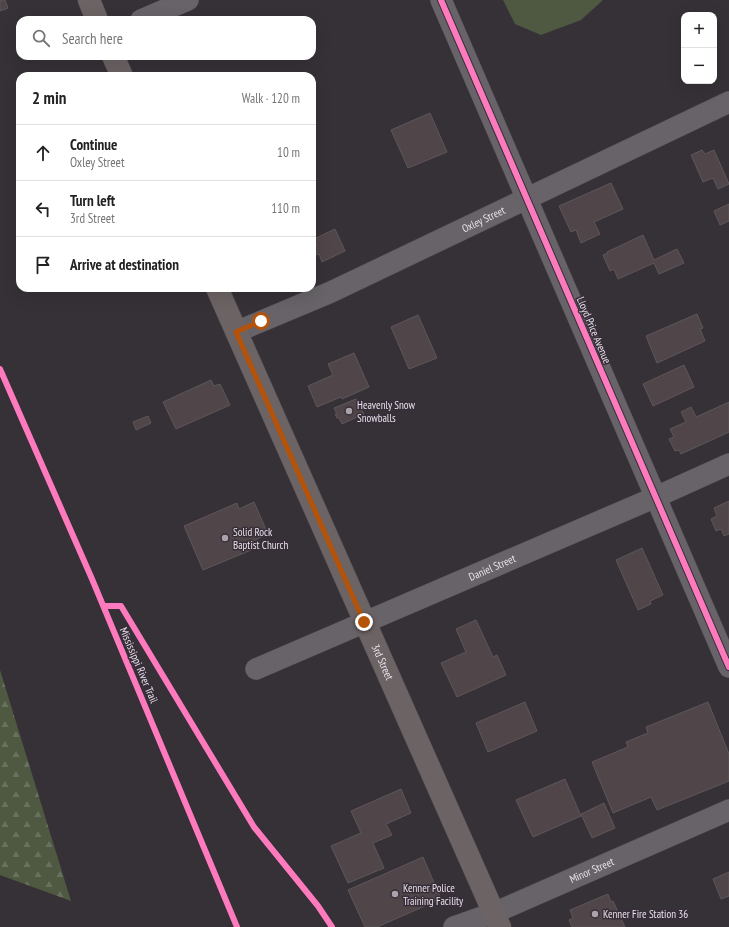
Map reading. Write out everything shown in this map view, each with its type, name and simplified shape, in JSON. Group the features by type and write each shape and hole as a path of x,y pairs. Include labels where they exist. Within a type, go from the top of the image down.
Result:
{"main road":[{"path":"89,0 95,16"},
{"path":"115,60 120,72"},
{"name":"3rd Street","path":"219,292 497,920"}],"street":[{"path":"150,16 188,0"},
{"name":"Lloyd Price Avenue","path":"441,0 729,668"},
{"name":"Oxley Street","path":"236,332 331,292 729,102"},
{"name":"Daniel Street","path":"256,669 656,497 729,464"},
{"name":"Minor Street","path":"454,927 497,920 729,810"}],"green space":[{"path":"503,0 603,0 581,20 541,35 515,24"},
{"path":"0,670 71,901 0,875"}],"building":[{"path":"0,0 5,0 8,8 0,11"},
{"path":"430,113 447,152 408,168 391,130"},
{"path":"702,150 705,154 714,150 729,184 718,189 713,178 703,182 691,155"},
{"path":"611,183 623,209 594,222 600,234 581,243 576,230 571,232 559,206"},
{"path":"729,204 729,221 720,225 714,211"},
{"path":"335,229 345,251 322,262 319,254 316,255 316,238"},
{"path":"643,235 654,260 677,249 684,263 659,274 654,263 618,279 614,269 610,271 603,255"},
{"path":"697,314 703,328 700,329 705,341 657,363 646,336"},
{"path":"418,315 437,358 409,369 391,327"},
{"path":"354,353 369,387 342,399 341,397 317,407 308,386 333,375 328,364"},
{"path":"684,365 694,387 653,406 643,384"},
{"path":"211,380 214,386 220,384 230,405 176,429 163,402"},
{"name":"Heavenly Snow Snowballs","path":"356,399 364,414 342,424 335,414 337,414 334,408"},
{"path":"729,402 729,432 681,454 679,450 675,451 669,439 674,437 670,429 686,422 681,412 691,407 696,417"},
{"path":"148,416 151,423 136,430 133,422"},
{"path":"729,501 729,534 724,536 721,529 716,531 711,519 717,516 714,508"},
{"name":"Solid Rock Baptist Church","path":"254,502 268,534 253,541 256,548 203,570 184,526 237,503 239,509"},
{"path":"642,548 663,595 650,601 651,604 638,610 616,560"},
{"path":"476,620 493,657 497,655 506,675 457,697 441,663 466,652 456,629"},
{"path":"525,702 537,731 488,752 476,723"},
{"path":"708,702 729,754 729,781 657,810 651,797 613,813 592,762 628,747 626,742 648,733 646,727"},
{"path":"565,779 581,816 533,837 516,800"},
{"path":"401,789 411,813 386,824 392,835 373,843 384,868 348,883 331,846 361,833 351,811"},
{"path":"604,803 615,828 592,838 581,814"},
{"name":"Kenner Police Training Facility","path":"423,857 441,899 377,927 365,927 348,890"},
{"path":"729,872 729,896 721,899 713,879"},
{"name":"Kenner Fire Station 36","path":"608,894 611,902 613,901 625,927 572,927 569,920 573,918 570,910"}],"cycle path":[{"path":"441,0 729,667"},
{"name":"Mississippi River Trail","path":"0,369 92,579 237,927"},
{"name":"Mississippi River Trail","path":"104,606 121,606 254,827 318,906 332,927"}],"place":[{"name":"Heavenly Snow Snowballs","path":"349,411"},
{"name":"Solid Rock Baptist Church","path":"225,538"},
{"name":"Kenner Police Training Facility","path":"395,894"},
{"name":"Kenner Fire Station 36","path":"595,914"}],"route":[{"path":"261,321 236,332 364,622"}]}
